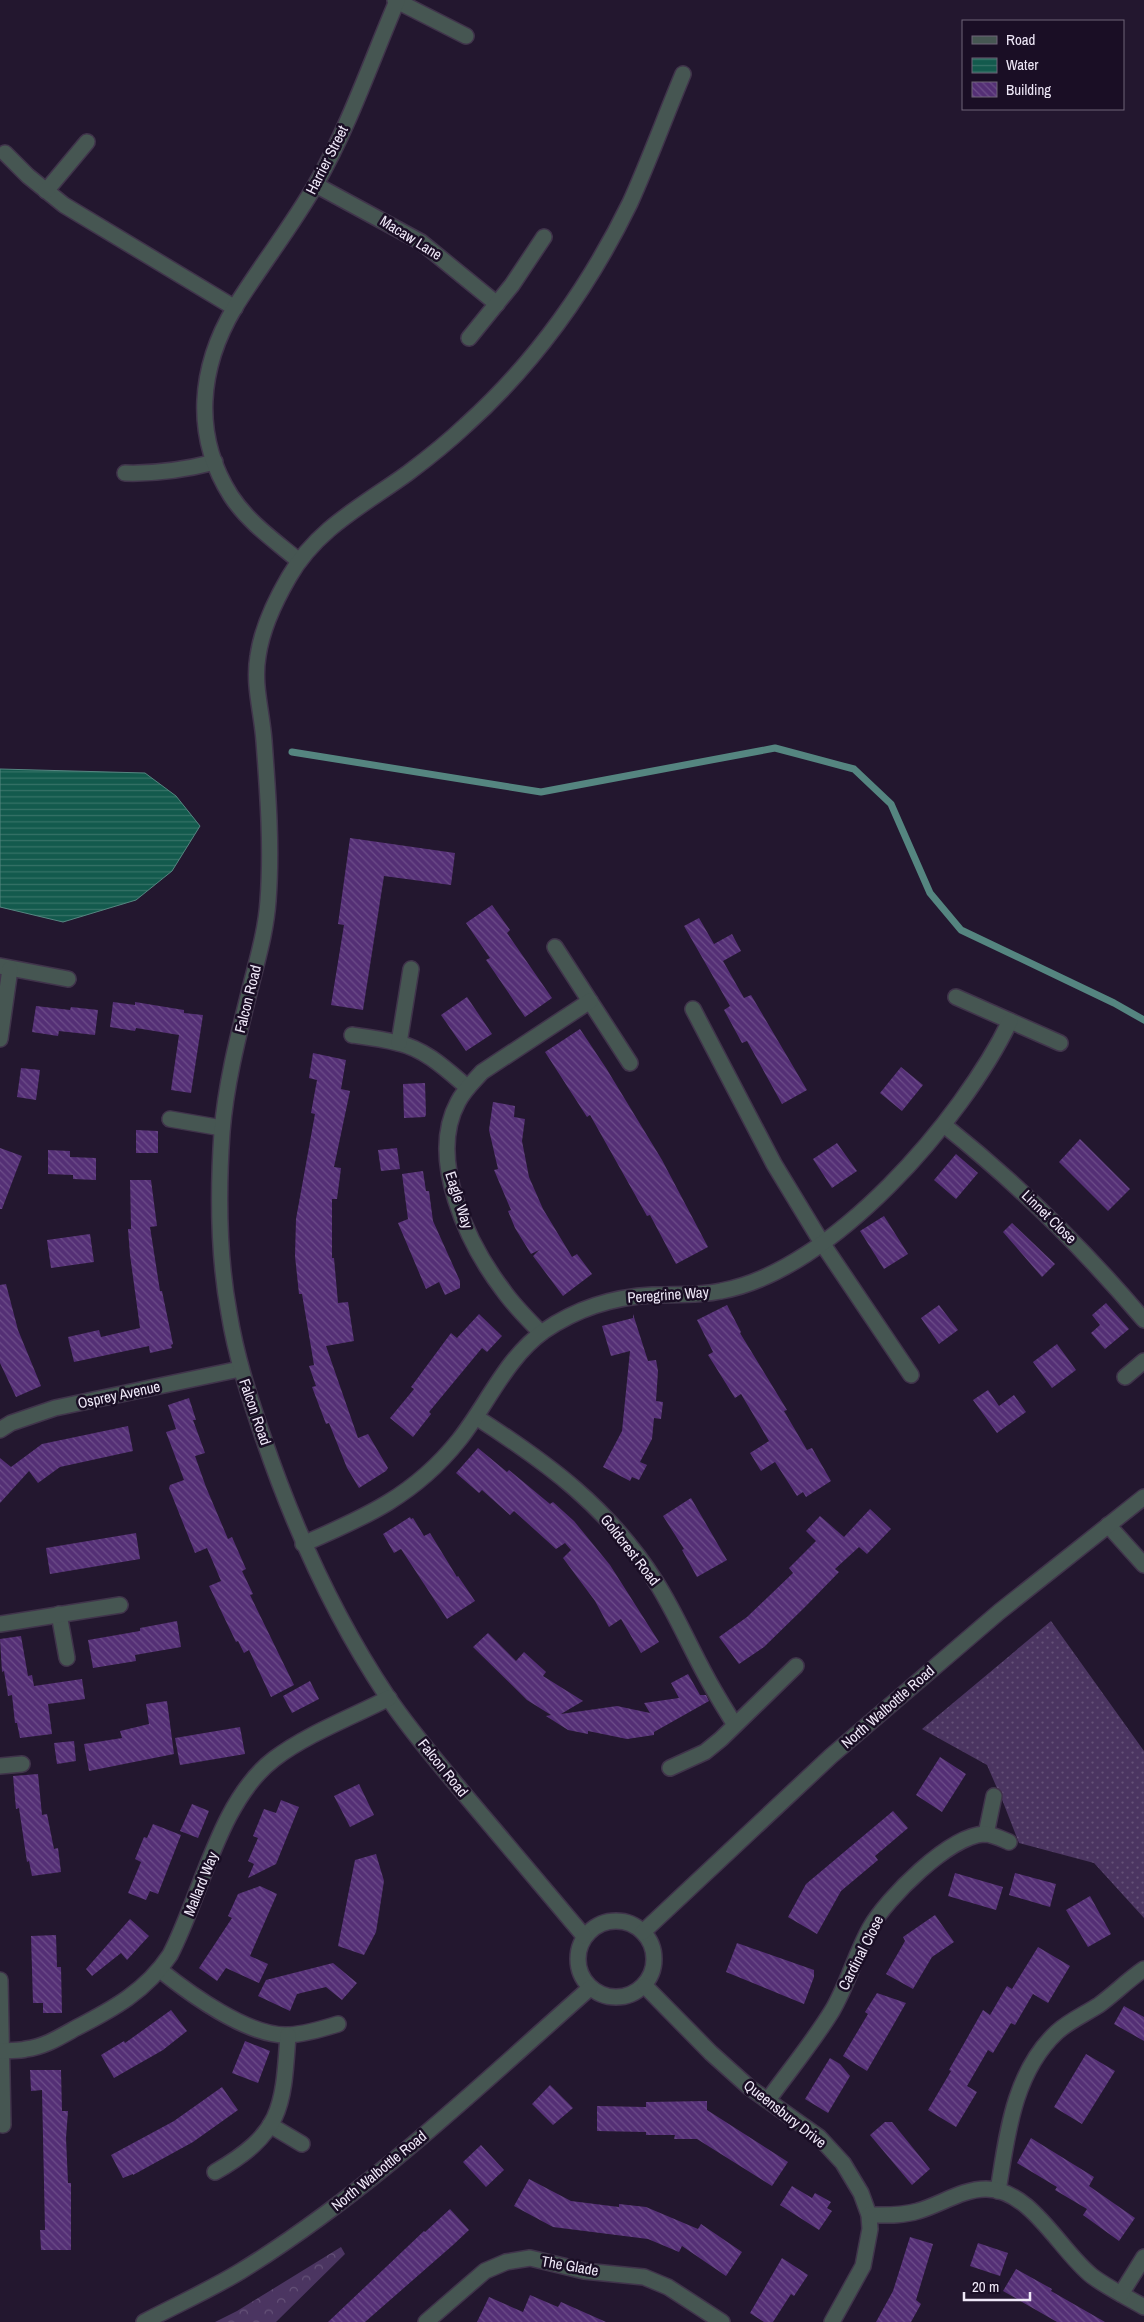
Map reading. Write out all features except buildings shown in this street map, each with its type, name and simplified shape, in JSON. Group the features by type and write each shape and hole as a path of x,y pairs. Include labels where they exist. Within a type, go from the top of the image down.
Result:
{"street":[{"path":"396,0 466,36"},
{"name":"Harrier Street","path":"299,561 270,537 232,496 215,462 204,417 204,395 214,351 235,308 316,185 338,143 396,0"},
{"name":"Falcon Road","path":"584,1936 431,1755 389,1698 334,1608 303,1544 274,1469 240,1369 228,1308 221,1245 222,1128 238,1039 263,937 269,873 264,734 255,675 258,649 269,616 299,561 327,530 406,474 467,425 531,359 549,336 581,291 616,230 632,198 682,74"},
{"path":"46,191 86,142"},
{"path":"6,153 46,191 83,218 235,308"},
{"name":"Macaw Lane","path":"316,185 421,242 497,304"},
{"path":"469,338 497,304 544,237"},
{"path":"125,473 152,474 182,471 215,462"},
{"path":"555,947 630,1063"},
{"path":"0,1039 5,967 68,979"},
{"path":"399,1043 411,969"},
{"path":"956,997 1060,1043"},
{"name":"Eagle Way","path":"541,1333 502,1290 485,1263 458,1206 451,1183 447,1158 447,1139 457,1103 467,1088 482,1072 590,1001"},
{"path":"693,1009 747,1115 822,1243 911,1375"},
{"name":"Peregrine Way","path":"303,1544 378,1510 400,1497 442,1460 476,1417 507,1370 541,1333 560,1321 604,1302 628,1297 702,1294 748,1284 782,1269 822,1243 861,1212 944,1125 994,1053 1010,1021"},
{"path":"352,1034 399,1043 429,1056 467,1088"},
{"path":"170,1119 222,1128"},
{"name":"Linnet Close","path":"944,1125 1030,1198 1110,1279 1144,1320"},
{"path":"1125,1377 1144,1361"},
{"name":"Osprey Avenue","path":"0,1430 18,1420 55,1408 240,1369"},
{"name":"Goldcrest Road","path":"476,1417 559,1473 613,1525 656,1583 707,1679 735,1725"},
{"name":"North Walbottle Road","path":"643,1932 831,1756 998,1612 1144,1497"},
{"path":"1108,1525 1144,1565"},
{"path":"0,1624 120,1605"},
{"path":"59,1614 67,1658"},
{"path":"670,1768 705,1752 796,1666"},
{"name":"Mallard Way","path":"3,2051 26,2049 54,2040 113,2009 132,1996 160,1970 179,1938 227,1820 245,1788 274,1759 294,1746 389,1698"},
{"path":"0,1766 22,1764"},
{"path":"994,1796 986,1834 1009,1842"},
{"name":"Cardinal Close","path":"768,2100 831,2011 850,1977 870,1928 884,1908 940,1853 963,1839 986,1834"},
{"path":"618,1920 632,1924 643,1932 652,1944 655,1958 652,1973 645,1986 633,1995 618,1998 603,1996 590,1988 582,1977 578,1964 578,1951 584,1936 605,1922 618,1920"},
{"path":"998,2191 1010,2120 1022,2081 1040,2053 1057,2033 1097,2006 1144,1969"},
{"path":"160,1970 211,2007 264,2031 288,2035 320,2030 338,2024"},
{"path":"0,1980 3,2051 3,2125"},
{"name":"Queensbury Drive","path":"645,1986 711,2053 750,2088 818,2137 843,2163 861,2193 869,2215 870,2229 862,2266 832,2322"},
{"name":"North Walbottle Road","path":"144,2322 240,2272 325,2214 415,2144 590,1988"},
{"path":"215,2172 238,2159 252,2148 270,2125 281,2100 285,2081 288,2035"},
{"path":"270,2125 302,2144"},
{"path":"869,2215 902,2214 918,2211 976,2190 998,2191 1038,2216 1067,2253 1092,2276 1144,2307"},
{"path":"1121,2294 1144,2257"},
{"name":"The Glade","path":"426,2322 485,2271 506,2262 530,2258 584,2271 644,2277 668,2287 722,2322"}],"green space":[{"path":"1051,1621 1144,1751 1144,1918 1094,1863 1019,1843 987,1765 922,1729"},
{"path":"341,2247 345,2254 276,2322 215,2322 237,2311"}],"water":[{"path":"0,769 145,773 176,796 200,826 172,871 136,900 63,922 0,907"}],"waterway":[{"path":"292,752 541,792 775,748 854,769 891,804 930,893 961,930 1114,1003 1144,1020"}]}
